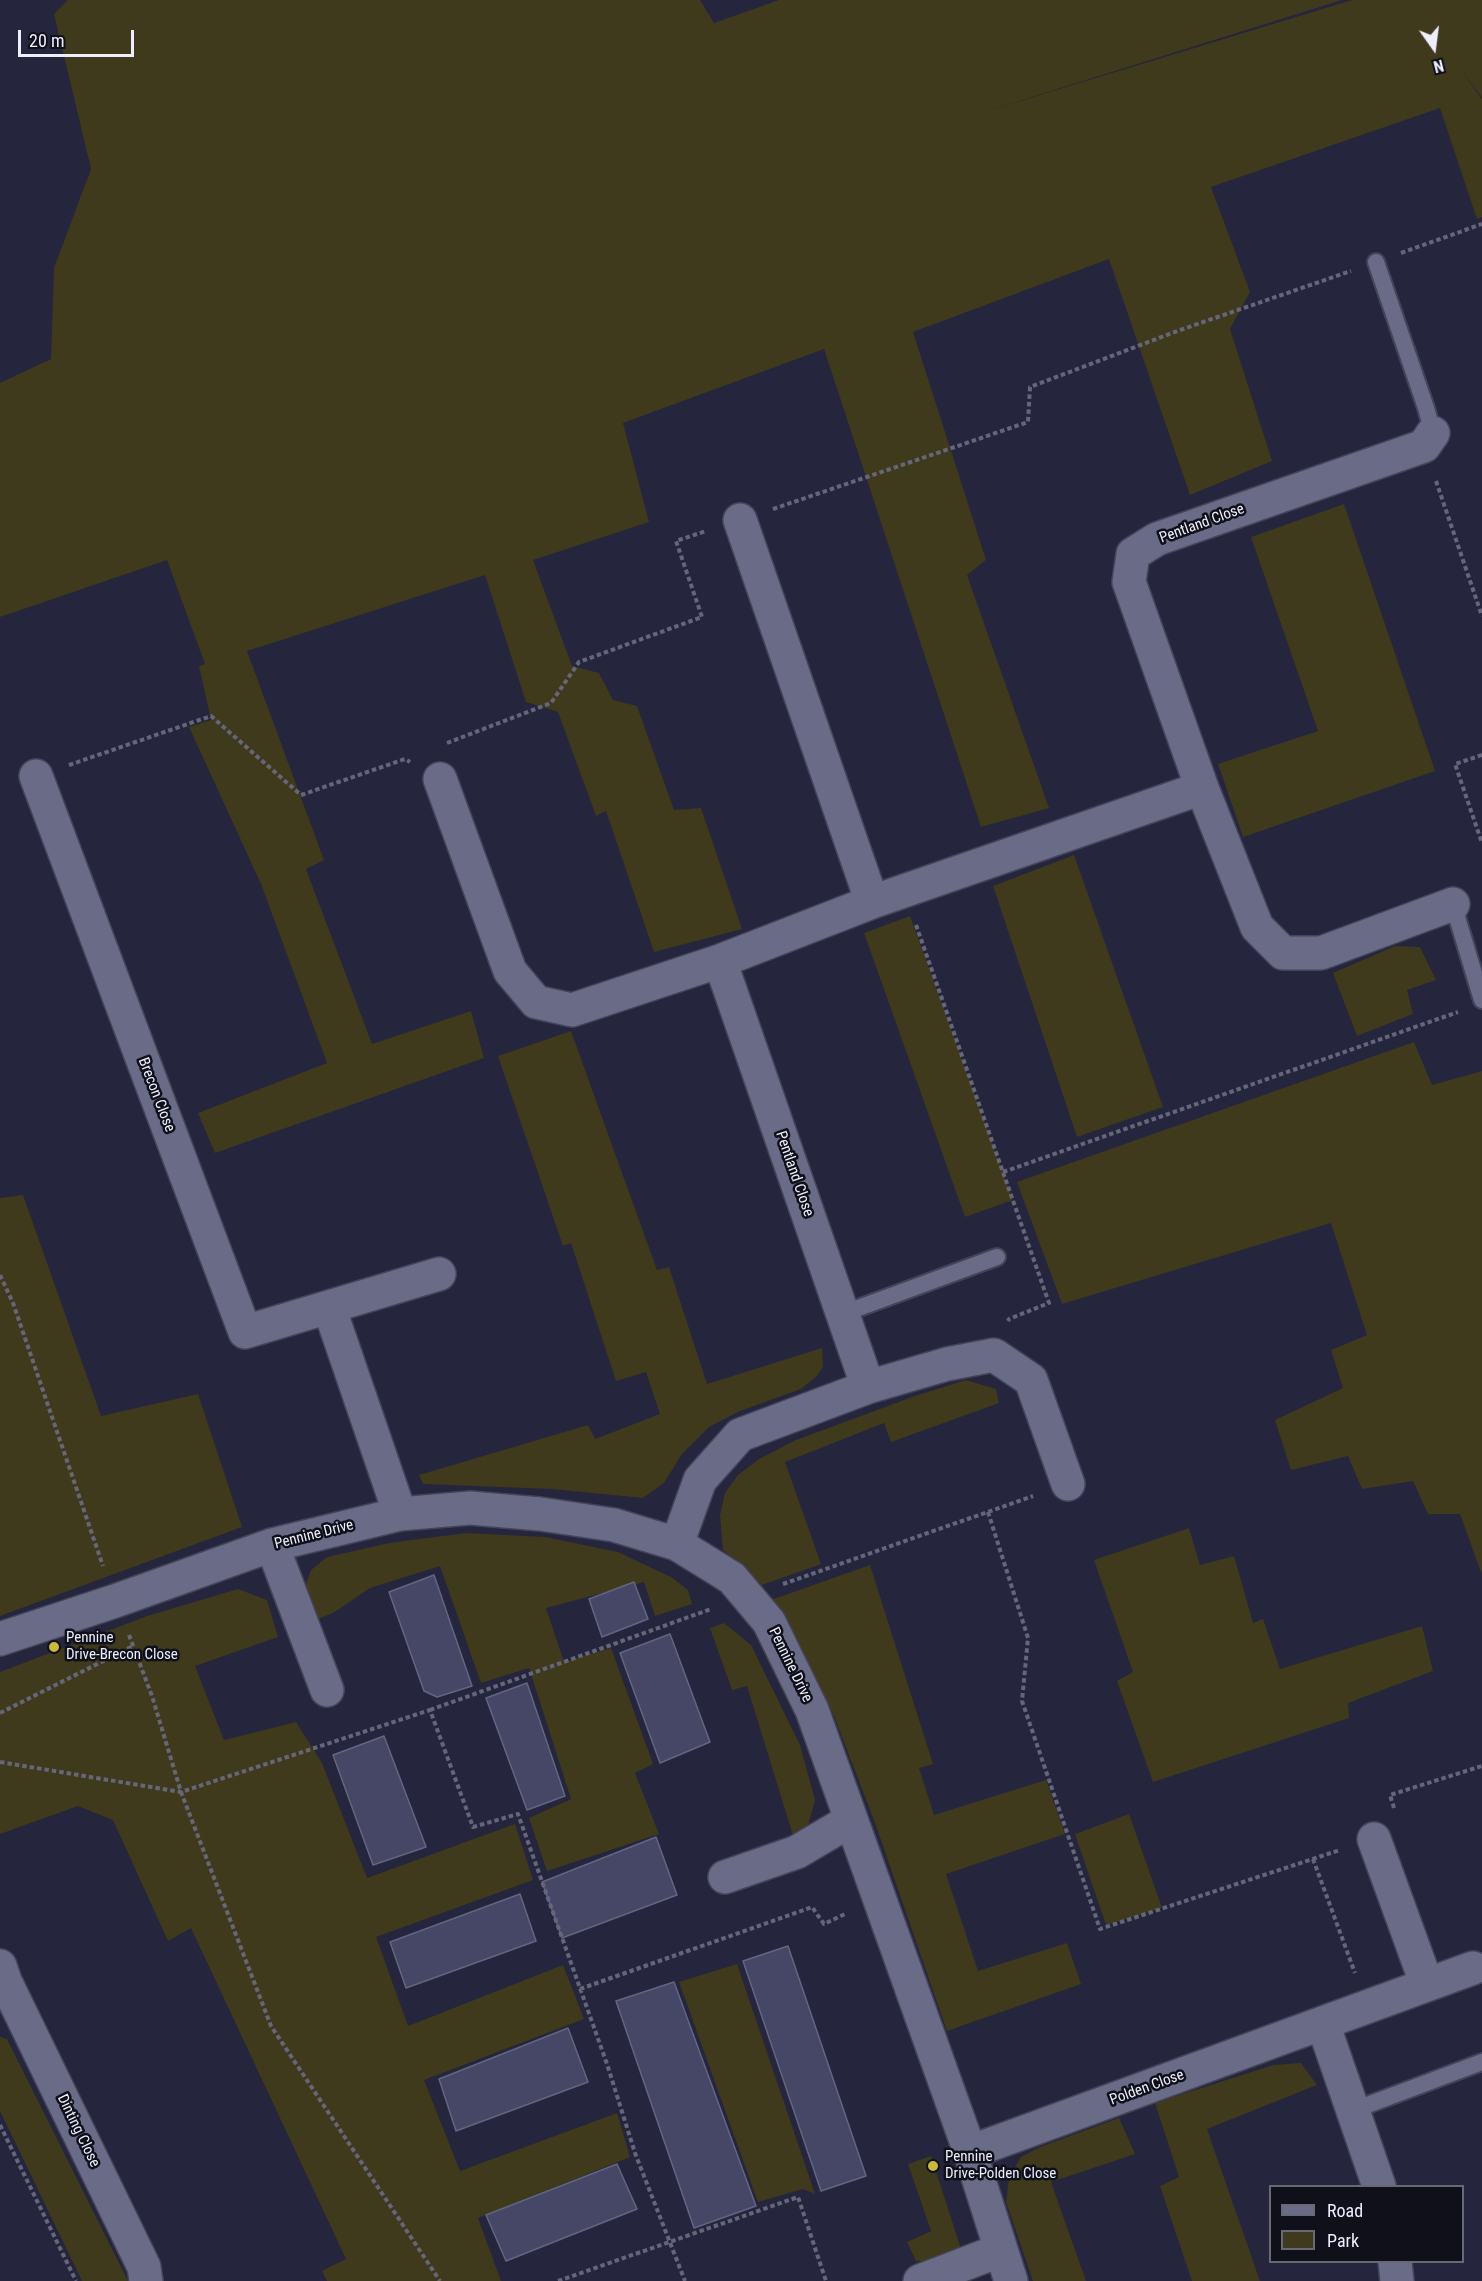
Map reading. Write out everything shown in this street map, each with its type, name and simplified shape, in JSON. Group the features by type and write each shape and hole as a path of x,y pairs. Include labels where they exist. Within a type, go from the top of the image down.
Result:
{"street":[{"name":"Pentland Close","path":"1429,439 1157,539 1133,554 1129,582 1202,788 1257,927 1283,953 1321,953 1453,904"},
{"path":"740,520 872,902"},
{"path":"438,763 510,971 536,1002 572,1010 720,961 872,902 1202,788"},
{"name":"Brecon Close","path":"36,776 245,1332 439,1274"},
{"name":"Pentland Close","path":"720,961 868,1387"},
{"path":"329,1307 400,1514"},
{"path":"677,1544 700,1480 740,1435 868,1387 946,1365 994,1355 1031,1380 1068,1484"},
{"name":"Pennine Drive","path":"0,1639 272,1545 400,1514 470,1508 540,1514 614,1525 677,1544 732,1578 769,1622 812,1710 970,2152 1011,2281"},
{"path":"272,1545 327,1690"},
{"path":"725,1877 797,1852 851,1820"},
{"path":"1374,1839 1427,1985"},
{"name":"Polden Close","path":"970,2152 1473,1968"},
{"name":"Dinting Close","path":"2,1977 144,2267 146,2281"},
{"path":"1323,2024 1378,2185"},
{"path":"920,2281 1001,2250"},
{"path":"1395,2263 1396,2281"}],"lane":[{"path":"1376,262 1426,408 1429,439"},
{"path":"1453,904 1482,1000"},
{"path":"842,1314 997,1257"},
{"path":"1354,2110 1482,2062"}],"path":[{"path":"405,759 438,763 551,703 579,662 702,617 676,541 1028,422 1030,387 1180,330 1482,224"},
{"path":"1429,439 1482,616"},
{"path":"36,776 211,716 301,795 416,755"},
{"path":"1482,754 1455,764 1482,843"},
{"path":"904,891 1048,1303 1009,1319 994,1355"},
{"path":"1003,1172 1461,1011"},
{"path":"0,1275 16,1314 115,1601 152,1696 181,1792 271,2026 440,2281"},
{"path":"0,1762 181,1792 430,1710 1068,1484"},
{"path":"987,1512 1028,1638 1022,1701 1100,1929 1400,1830 1390,1795 1482,1766"},
{"path":"0,1713 133,1646"},
{"path":"430,1710 473,1827 518,1814 608,2064 635,2153 686,2281"},
{"path":"1313,1859 1367,2007"},
{"path":"580,1989 812,1907 824,1924 878,1898"},
{"path":"0,2125 76,2281"},
{"path":"558,2281 798,2197 826,2281"}],"green space":[{"path":"68,0 700,0 714,23 779,0 1342,0 984,112 1352,0 1482,0 1482,97 1463,73 1482,99 1482,217 1477,219 1440,108 1211,187 1250,292 1230,329 1272,461 1190,495 1109,259 913,332 986,560 967,575 1049,808 981,827 824,349 623,423 649,522 533,560 572,666 599,673 613,700 637,706 674,810 701,808 742,929 654,952 606,811 596,816 558,712 526,702 485,575 247,651 324,860 306,869 372,1044 471,1011 484,1058 215,1153 198,1113 327,1063 261,884 189,727 211,720 199,666 205,664 167,560 0,617 0,383 51,359 54,268 91,169 54,14"},
{"path":"1344,504 1435,771 1243,837 1218,764 1318,731 1251,537"},
{"path":"1074,855 1163,1107 1077,1137 993,886"},
{"path":"910,916 1013,1200 965,1217 864,933"},
{"path":"1395,946 1420,947 1436,980 1407,990 1413,1014 1357,1036 1333,973"},
{"path":"571,1031 657,1270 669,1267 707,1384 822,1348 823,1367 816,1377 801,1389 740,1411 709,1427 682,1454 664,1483 643,1498 552,1489 423,1484 419,1475 588,1425 595,1439 660,1414 646,1372 616,1381 571,1243 563,1246 498,1056"},
{"path":"1414,1042 1432,1085 1482,1071 1482,1575 1460,1514 1428,1514 1413,1481 1362,1489 1348,1456 1291,1470 1275,1420 1343,1388 1331,1350 1367,1335 1331,1223 1062,1304 1017,1182"},
{"path":"23,1195 101,1416 198,1394 242,1527 0,1616 0,1198"},
{"path":"966,1380 996,1389 999,1403 891,1442 884,1423 785,1462 821,1564 762,1585 723,1550 720,1515 725,1493 738,1475 759,1459 796,1440 915,1396"},
{"path":"1189,1528 1200,1565 1234,1556 1253,1623 1263,1619 1280,1669 1422,1626 1433,1671 1348,1703 1349,1718 1153,1782 1117,1681 1133,1672 1094,1560"},
{"path":"466,1533 545,1537 618,1552 671,1577 688,1590 692,1604 655,1616 644,1582 546,1608 564,1662 611,1648 653,1764 635,1773 659,1834 547,1871 529,1818 571,1799 529,1668 481,1683 440,1566 370,1588 333,1613 313,1621 302,1595 311,1570 327,1557 389,1543"},
{"path":"870,1565 933,1764 919,1768 934,1815 1046,1780 1065,1834 946,1874 978,1971 1067,1943 1081,1984 947,2031 875,1823 834,1716 793,1634 771,1600"},
{"path":"238,1589 267,1600 278,1637 195,1666 224,1740 296,1722 322,1763 367,1878 515,1824 533,1880 376,1937 408,2026 563,1965 584,2019 424,2080 460,2171 617,2113 630,2157 478,2218 501,2281 327,2281 322,2271 346,2259 191,1928 168,1941 113,1820 78,1806 0,1834 0,1672 147,1616"},
{"path":"724,1623 751,1645 800,1745 815,1800 806,1833 795,1842 747,1686 732,1690 710,1628"},
{"path":"1129,1814 1162,1908 1106,1925 1075,1834"},
{"path":"737,1964 815,2194 803,2189 758,2202 679,1982"},
{"path":"0,2037 7,2039 128,2281 82,2281 0,2111"},
{"path":"1301,2063 1317,2085 1207,2129 1260,2281 1192,2281 1160,2186 1179,2177 1155,2103 1273,2065"},
{"path":"1119,2118 1135,2154 1051,2182 1086,2281 1033,2281 1006,2202 1009,2178 1021,2157 1040,2147"},
{"path":"931,2156 961,2249 945,2262 916,2261 907,2242 931,2231 908,2164"}],"building":[{"path":"434,1575 472,1686 437,1697 424,1691 389,1592"},
{"path":"634,1582 648,1619 602,1637 589,1599"},
{"path":"670,1634 710,1742 660,1763 620,1653"},
{"path":"527,1683 565,1796 527,1810 486,1698"},
{"path":"384,1736 426,1847 373,1865 333,1755"},
{"path":"656,1837 677,1895 562,1938 542,1882"},
{"path":"520,1894 536,1941 406,1988 390,1942"},
{"path":"788,1946 866,2176 821,2191 743,1961"},
{"path":"674,1982 756,2206 694,2228 616,2001"},
{"path":"568,2028 588,2082 456,2131 439,2079"},
{"path":"617,2164 637,2209 506,2261 486,2215"}],"place":[{"name":"Pennine Drive-Brecon Close","path":"54,1647"},
{"name":"Pennine Drive-Polden Close","path":"933,2166"}]}
